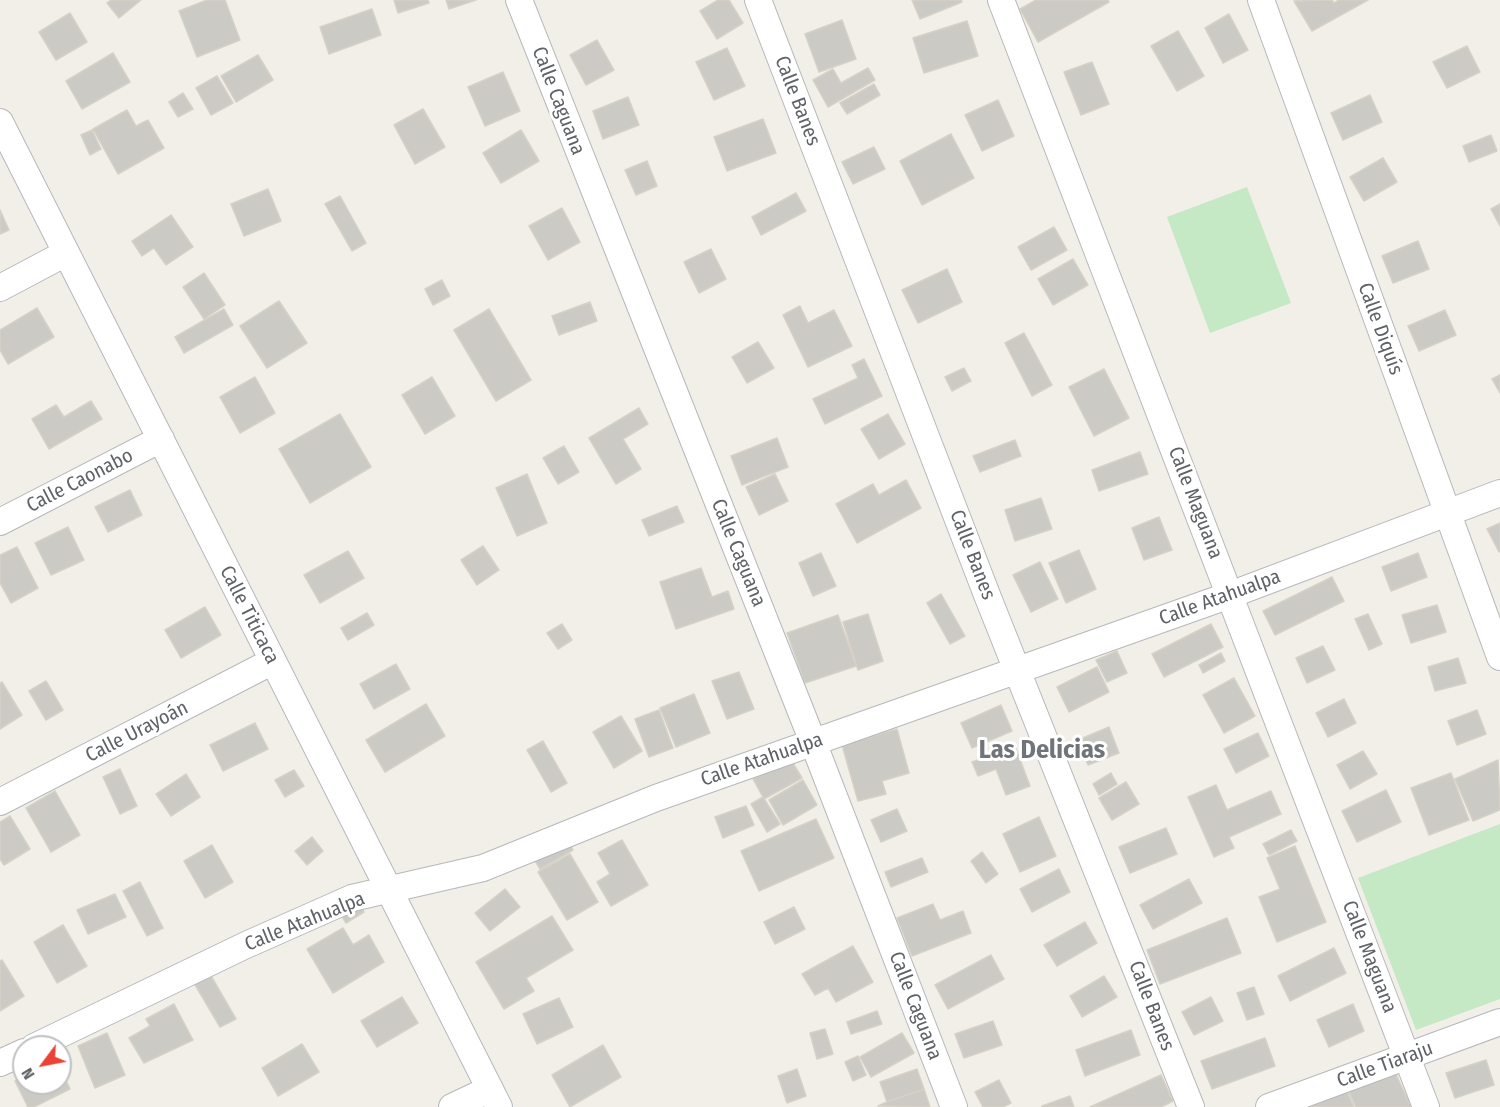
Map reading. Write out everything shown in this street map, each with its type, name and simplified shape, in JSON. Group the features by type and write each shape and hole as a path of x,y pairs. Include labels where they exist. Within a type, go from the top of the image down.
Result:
{"street":[{"name":"Calle Caguana","path":"519,0 813,742 954,1107"},
{"name":"Calle Banes","path":"758,0 987,595 1019,669 1191,1107"},
{"name":"Calle Maguana","path":"1001,0 1426,1107"},
{"name":"Calle Diquís","path":"1261,0 1500,657"},
{"name":"Calle Titicaca","path":"0,122 495,1098"},
{"path":"0,288 66,253"},
{"name":"Calle Caonabo","path":"0,522 161,440"},
{"name":"Calle Atahualpa","path":"59,1035 246,945 352,898 483,868 656,798 1230,595 1500,493"},
{"name":"Calle Urayoán","path":"0,802 273,662"},
{"name":"Calle Tiaraju","path":"1269,1107 1500,1022"},
{"path":"452,1107 495,1098"}],"green space":[{"path":"1247,187 1291,303 1210,333 1167,217"},
{"path":"1500,824 1500,999 1416,1030 1358,878"}],"building":[{"path":"111,0 141,0 119,18 107,3"},
{"path":"207,0 225,0 240,40 197,57 179,11"},
{"path":"394,0 428,0 429,3 398,13"},
{"path":"446,0 476,0 449,9"},
{"path":"718,0 729,0 743,23 717,39 700,11"},
{"path":"912,0 961,0 962,2 920,19"},
{"path":"1036,0 1108,0 1109,2 1038,42 1020,9"},
{"path":"1332,0 1334,3 1339,0 1368,0 1312,31 1294,1"},
{"path":"372,9 381,35 329,54 320,27"},
{"path":"70,13 87,42 56,60 39,32"},
{"path":"1229,14 1248,50 1223,63 1205,28"},
{"path":"842,20 856,59 819,72 805,34"},
{"path":"967,21 978,56 924,73 913,38"},
{"path":"1178,31 1204,76 1177,91 1151,46"},
{"path":"597,40 614,70 586,85 570,55"},
{"path":"1467,46 1480,72 1447,88 1433,62"},
{"path":"727,48 745,86 714,100 696,62"},
{"path":"113,53 130,82 82,109 66,81"},
{"path":"258,55 273,80 236,102 221,76"},
{"path":"1092,62 1109,104 1081,115 1064,72"},
{"path":"868,68 875,80 828,107 813,80 833,69 841,83"},
{"path":"503,72 520,111 485,126 468,87"},
{"path":"217,76 233,103 211,115 196,88"},
{"path":"874,84 880,95 847,114 840,103"},
{"path":"183,93 193,109 178,117 169,102"},
{"path":"1370,95 1382,122 1343,140 1331,113"},
{"path":"628,97 639,125 603,139 593,111"},
{"path":"998,100 1014,136 982,151 965,115"},
{"path":"423,109 445,147 415,164 394,125"},
{"path":"127,110 136,126 148,120 164,148 118,174 93,129"},
{"path":"763,119 776,153 727,171 714,137"},
{"path":"92,130 101,149 90,155 81,135"},
{"path":"521,130 539,161 501,183 483,153"},
{"path":"951,134 974,178 922,205 900,161"},
{"path":"1491,135 1497,151 1469,162 1463,146"},
{"path":"874,147 885,169 853,184 842,162"},
{"path":"1383,158 1397,182 1364,201 1350,177"},
{"path":"647,161 657,186 636,195 625,170"},
{"path":"268,189 281,221 244,236 231,204"},
{"path":"796,193 806,211 761,235 752,217"},
{"path":"340,196 366,243 352,251 325,204"},
{"path":"1500,204 1500,226 1491,209"},
{"path":"562,208 580,242 548,260 529,226"},
{"path":"0,210 9,230 0,234"},
{"path":"171,215 193,247 166,265 154,248 142,256 132,241"},
{"path":"1054,227 1067,250 1031,270 1018,247"},
{"path":"1418,241 1429,269 1393,283 1382,256"},
{"path":"711,249 726,279 699,293 684,262"},
{"path":"1073,259 1088,285 1053,305 1038,279"},
{"path":"947,269 962,302 918,323 902,290"},
{"path":"204,273 225,305 204,319 183,287"},
{"path":"442,280 450,296 433,305 425,289"},
{"path":"279,301 307,343 267,368 240,326"},
{"path":"590,302 597,321 559,335 552,316"},
{"path":"800,306 808,323 834,310 852,346 808,367 783,315"},
{"path":"37,308 54,337 8,364 0,350 0,330"},
{"path":"224,309 233,325 184,353 175,337"},
{"path":"489,309 531,380 496,401 454,330"},
{"path":"1445,310 1456,335 1419,351 1408,326"},
{"path":"1024,333 1052,385 1032,396 1005,343"},
{"path":"758,342 774,368 747,383 732,357"},
{"path":"864,359 882,396 825,424 813,399 858,378 852,365"},
{"path":"964,368 971,381 952,391 945,377"},
{"path":"1104,369 1129,418 1094,436 1069,387"},
{"path":"1500,375 1500,393 1492,379"},
{"path":"255,377 275,413 240,433 220,397"},
{"path":"432,377 455,416 425,434 402,395"},
{"path":"91,401 102,419 49,449 32,419 56,405 64,417"},
{"path":"639,408 648,424 623,439 641,469 616,484 589,438"},
{"path":"340,414 371,467 310,503 279,449"},
{"path":"888,414 905,444 879,459 861,429"},
{"path":"777,438 788,467 742,485 731,456"},
{"path":"1015,440 1021,456 980,472 973,456"},
{"path":"564,446 579,472 558,484 543,458"},
{"path":"1140,452 1148,474 1099,491 1092,470"},
{"path":"527,474 547,523 517,536 496,488"},
{"path":"775,474 788,501 759,515 746,487"},
{"path":"906,480 921,508 857,543 836,504 873,484 879,495"},
{"path":"130,490 142,515 108,532 95,507"},
{"path":"1041,498 1052,529 1015,541 1005,510"},
{"path":"677,506 684,522 649,536 642,520"},
{"path":"1159,517 1172,550 1144,560 1132,528"},
{"path":"1500,523 1500,551 1499,552 1487,529"},
{"path":"68,527 84,560 51,575 35,543"},
{"path":"483,546 499,570 477,585 461,560"},
{"path":"17,547 38,588 11,603 0,583 0,555"},
{"path":"1079,550 1096,589 1066,603 1049,563"},
{"path":"348,551 364,578 320,603 304,575"},
{"path":"821,553 836,586 813,596 799,563"},
{"path":"1418,553 1427,577 1391,591 1382,567"},
{"path":"1040,562 1058,599 1031,612 1013,575"},
{"path":"701,568 712,597 728,591 734,609 676,629 660,582"},
{"path":"1332,577 1344,601 1275,635 1263,611"},
{"path":"941,594 965,636 950,644 927,603"},
{"path":"1437,605 1446,632 1411,643 1402,615"},
{"path":"205,607 221,635 181,658 165,630"},
{"path":"367,613 374,625 348,640 341,628"},
{"path":"868,614 883,661 858,670 843,622"},
{"path":"1368,614 1382,644 1369,650 1355,619"},
{"path":"838,615 856,666 805,683 787,633"},
{"path":"562,624 572,640 558,649 547,633"},
{"path":"1211,624 1223,647 1164,677 1152,654"},
{"path":"1323,646 1335,670 1307,683 1296,658"},
{"path":"1117,651 1127,673 1107,682 1096,660"},
{"path":"1221,653 1225,661 1203,673 1199,665"},
{"path":"1458,658 1466,683 1435,691 1428,667"},
{"path":"396,664 410,689 374,709 360,684"},
{"path":"1097,667 1109,692 1069,712 1057,687"},
{"path":"739,672 754,709 727,719 712,681"},
{"path":"1234,678 1255,716 1224,733 1203,695"},
{"path":"46,681 63,710 46,720 29,691"},
{"path":"2,682 22,715 0,729 0,683"},
{"path":"694,694 710,733 676,747 660,708"},
{"path":"1344,699 1356,723 1328,737 1316,713"},
{"path":"426,704 445,736 385,772 366,740"},
{"path":"1001,705 1012,731 972,748 961,723"},
{"path":"659,710 673,748 649,757 635,719"},
{"path":"1477,710 1486,734 1457,745 1448,721"},
{"path":"621,716 642,751 614,768 593,732"},
{"path":"255,723 268,749 223,771 210,745"},
{"path":"1109,727 1119,753 1088,765 1078,740"},
{"path":"897,729 909,773 882,781 886,794 858,801 842,745"},
{"path":"1258,733 1269,756 1236,773 1224,749"},
{"path":"543,741 567,783 551,792 527,750"},
{"path":"1015,746 1030,786 1006,795 996,769 978,776 972,762"},
{"path":"1363,751 1377,774 1350,789 1337,765"},
{"path":"790,758 802,778 764,799 753,779"},
{"path":"1498,760 1500,810 1473,821 1455,779"},
{"path":"120,769 137,806 120,814 103,777"},
{"path":"294,770 304,786 285,797 275,780"},
{"path":"1111,773 1117,784 1099,795 1093,784"},
{"path":"1451,773 1469,820 1429,835 1411,788"},
{"path":"186,774 200,797 171,816 156,794"},
{"path":"803,780 817,805 783,825 769,800"},
{"path":"1126,782 1139,804 1112,820 1099,798"},
{"path":"1216,785 1227,810 1271,791 1281,814 1229,837 1234,848 1214,857 1188,797"},
{"path":"1386,790 1401,822 1357,842 1342,811"},
{"path":"55,791 80,835 51,852 26,808"},
{"path":"763,797 780,824 767,832 751,804"},
{"path":"746,806 754,825 723,838 715,817"},
{"path":"897,809 907,831 881,842 871,820"},
{"path":"10,816 30,849 4,865 0,859 0,822"},
{"path":"1039,817 1056,856 1020,872 1003,834"},
{"path":"816,819 834,858 759,891 741,851"},
{"path":"1166,828 1177,854 1130,873 1119,847"},
{"path":"1291,830 1297,841 1269,855 1263,844"},
{"path":"312,837 323,851 307,865 295,851"},
{"path":"568,840 573,850 540,869 534,859"},
{"path":"622,840 648,885 611,906 597,882 610,874 598,853"},
{"path":"212,845 233,882 205,898 184,861"},
{"path":"1295,846 1326,922 1277,942 1259,897 1280,889 1267,858"},
{"path":"982,852 998,874 986,883 971,861"},
{"path":"570,854 598,902 567,920 538,872"},
{"path":"922,858 928,872 891,887 885,872"},
{"path":"1059,869 1070,892 1032,912 1020,889"},
{"path":"1189,879 1202,903 1153,929 1140,905"},
{"path":"140,882 163,928 147,936 123,891"},
{"path":"505,889 520,907 490,931 475,913"},
{"path":"115,894 126,917 88,934 77,910"},
{"path":"358,901 364,912 346,923 339,912"},
{"path":"933,904 940,920 963,911 971,933 912,956 897,918"},
{"path":"794,907 805,929 775,944 764,922"},
{"path":"552,916 573,950 526,978 534,991 504,1009 476,962"},
{"path":"1227,918 1241,953 1160,984 1147,950"},
{"path":"1085,922 1097,943 1057,966 1044,945"},
{"path":"63,925 87,966 57,983 34,942"},
{"path":"343,928 353,945 369,935 384,962 333,993 307,949"},
{"path":"853,946 873,982 836,1002 828,988 815,995 802,974"},
{"path":"1334,948 1346,973 1290,1001 1278,976"},
{"path":"991,955 1004,979 948,1009 935,985"},
{"path":"2,960 24,996 0,1011 0,961"},
{"path":"210,974 236,1019 220,1027 194,983"},
{"path":"1104,976 1117,997 1082,1017 1070,996"},
{"path":"1254,987 1264,1014 1247,1020 1237,993"},
{"path":"402,997 418,1023 377,1047 361,1021"},
{"path":"1211,997 1223,1021 1194,1035 1182,1012"},
{"path":"559,998 573,1027 537,1044 523,1014"},
{"path":"174,1004 193,1040 144,1063 129,1038 150,1026 146,1019"},
{"path":"1353,1004 1364,1031 1329,1047 1317,1020"},
{"path":"877,1011 882,1024 851,1034 847,1022"},
{"path":"993,1021 1002,1045 964,1058 955,1034"},
{"path":"825,1029 833,1054 817,1059 810,1033"},
{"path":"1131,1030 1140,1055 1085,1076 1076,1050"},
{"path":"107,1033 125,1075 95,1088 78,1046"},
{"path":"902,1033 914,1053 871,1077 860,1057"},
{"path":"1265,1038 1275,1066 1212,1089 1201,1061"},
{"path":"302,1044 319,1072 278,1096 262,1068"},
{"path":"603,1045 621,1077 570,1107 552,1075"},
{"path":"858,1056 866,1075 853,1081 845,1062"},
{"path":"1486,1060 1494,1085 1455,1098 1446,1073"},
{"path":"797,1069 806,1096 787,1103 778,1076"},
{"path":"917,1069 924,1089 887,1102 880,1082"},
{"path":"1394,1070 1411,1107 1356,1107 1348,1090"},
{"path":"1161,1075 1173,1101 1161,1107 1090,1107"},
{"path":"999,1080 1011,1103 1003,1107 983,1107 975,1092"},
{"path":"1345,1087 1354,1107 1309,1107 1308,1104"},
{"path":"924,1089 930,1107 878,1106 887,1102"},
{"path":"22,1095 58,1095 34,1107 28,1107"},
{"path":"1070,1096 1074,1107 1042,1107 1042,1106"}],"district":[{"name":"Las Delicias","path":"1042,751"}]}
